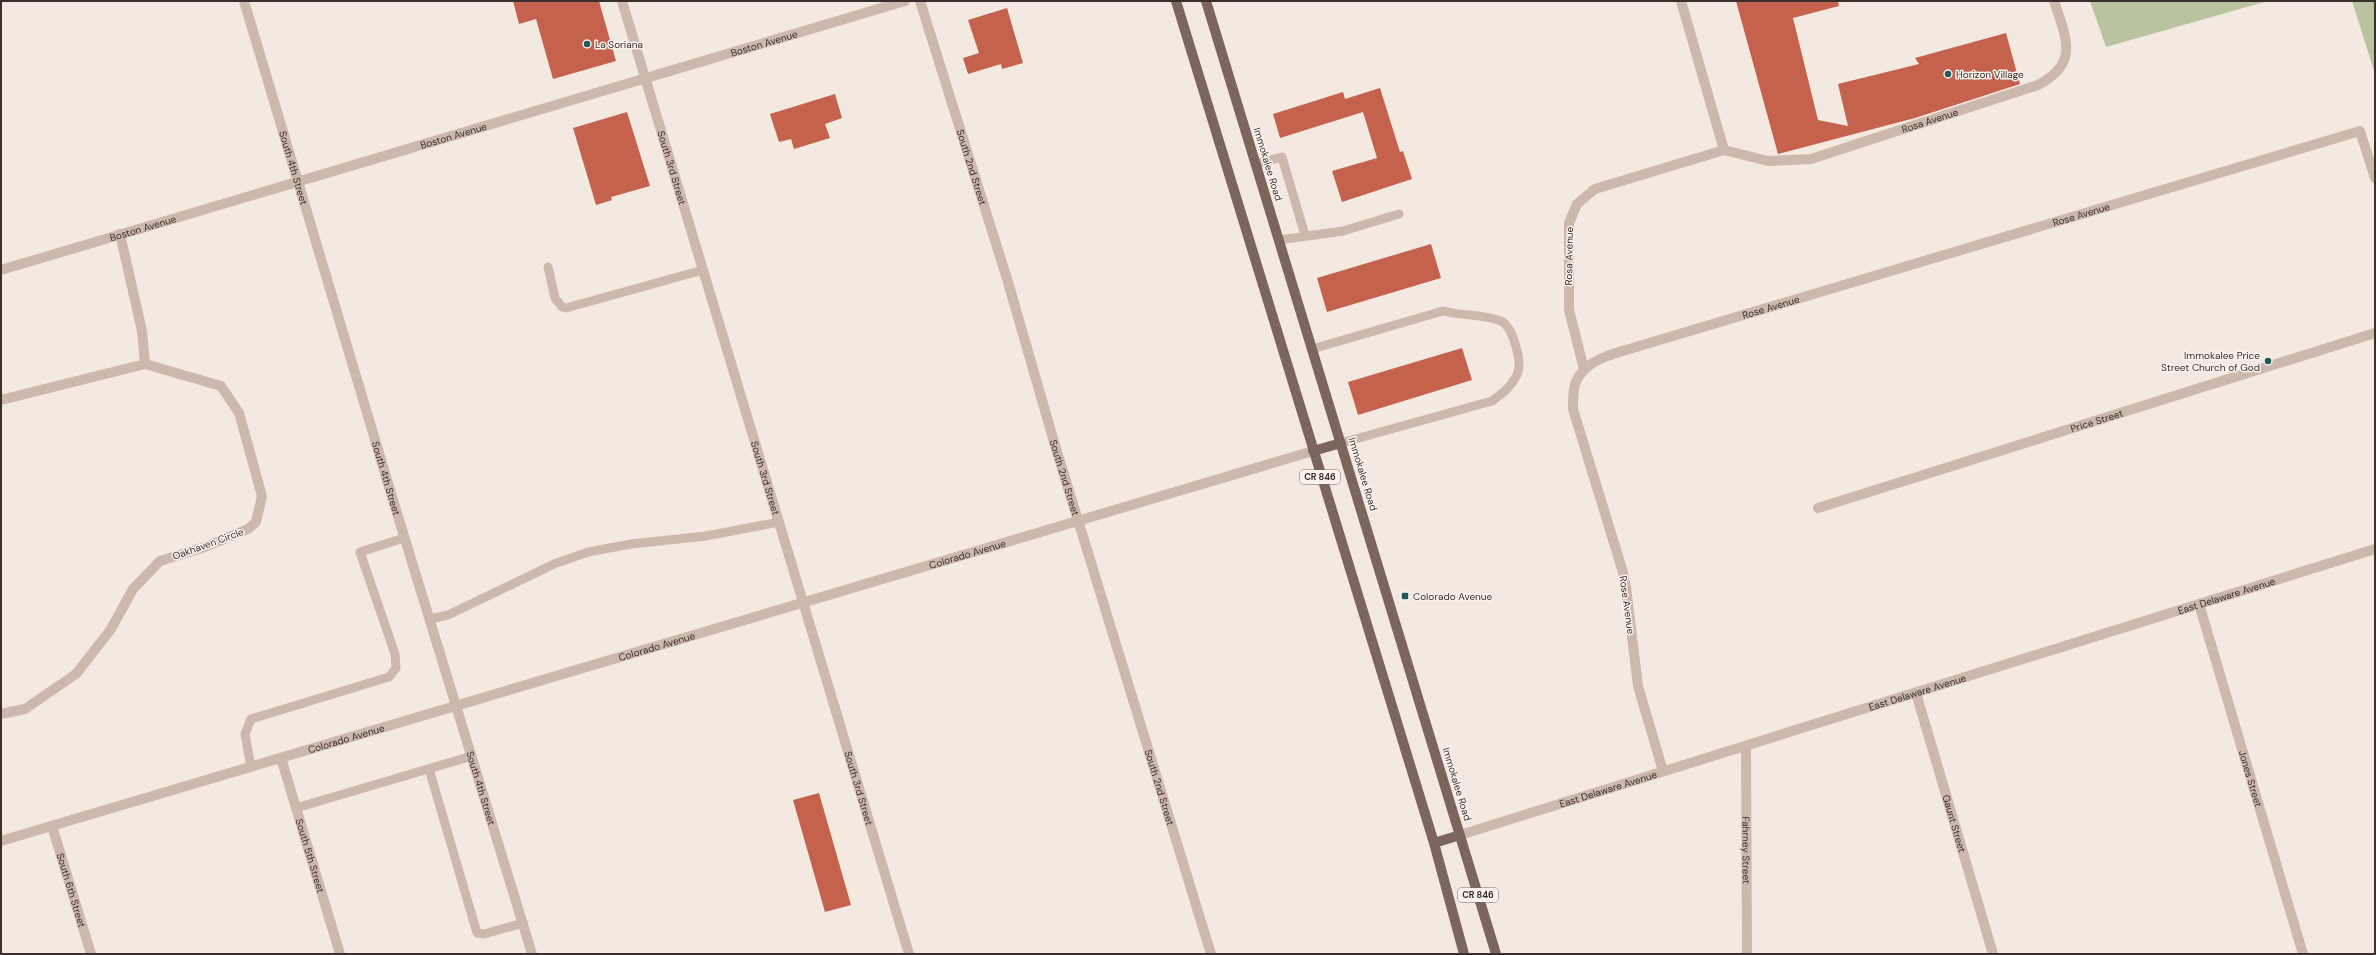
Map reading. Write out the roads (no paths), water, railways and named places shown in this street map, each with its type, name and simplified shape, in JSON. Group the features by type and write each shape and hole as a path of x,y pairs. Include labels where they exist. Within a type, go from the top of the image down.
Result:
{"main road":[{"name":"CR 846","path":"1176,1 1312,452 1434,843 1464,954"},
{"name":"Immokalee Road","path":"1206,1 1496,954"},
{"path":"1312,452 1341,443"},
{"path":"1434,843 1460,835"}],"street":[{"name":"South 4th Street","path":"244,1 404,538 532,954"},
{"name":"South 3rd Street","path":"622,1 909,954"},
{"name":"Boston Avenue","path":"1,270 905,1"},
{"name":"South 2nd Street","path":"920,1 1211,954"},
{"path":"1681,1 1724,150"},
{"name":"Rosa Avenue","path":"1584,369 1569,310 1570,223 1577,204 1595,189 1724,150 1768,161 1811,159 2038,85 2051,78 2061,69 2066,56 2068,44 2054,1"},
{"name":"Rose Avenue","path":"1663,771 1638,686 1626,587 1622,569 1572,409 1575,384 1584,369 1597,360 1636,347 2360,131 2375,178"},
{"path":"1,400 145,364 142,331 120,234"},
{"name":"Price Street","path":"1818,508 2375,333"},
{"name":"Oakhaven Circle","path":"1,714 25,708 76,674 112,629 133,590 160,561 205,547 248,529 256,522 262,496 239,414 221,386 145,364"},
{"name":"Colorado Avenue","path":"1,841 802,602 1312,452"},
{"name":"East Delaware Avenue","path":"1460,835 2375,549"},
{"name":"Jones Street","path":"2199,604 2303,954"},
{"name":"Gaunt Street","path":"1916,693 1993,954"},
{"name":"Fahrney Street","path":"1746,746 1747,954"},
{"name":"South 5th Street","path":"281,758 340,954"},
{"name":"South 6th Street","path":"52,826 91,954"}],"lane":[{"path":"1256,164 1282,157 1305,235"},
{"path":"1279,240 1305,235 1343,231 1399,214"},
{"path":"548,267 555,298 562,307 566,308 704,270"},
{"path":"1312,349 1443,311 1460,315 1485,316 1503,322 1511,331 1517,350 1518,373 1506,391 1492,401 1341,443"},
{"path":"430,619 448,615 554,564 588,552 706,536 779,522"},
{"path":"251,767 245,734 251,719 389,677 396,668 395,654 360,552 404,538"},
{"path":"296,808 472,756"},
{"path":"429,769 477,933 484,934 523,923"}],"place":[{"name":"La Soriana","path":"587,44"},
{"name":"Horizon Village","path":"1948,74"},
{"name":"Immokalee Price Street Church of God","path":"2268,361"},
{"name":"Colorado Avenue","path":"1405,596"}]}
